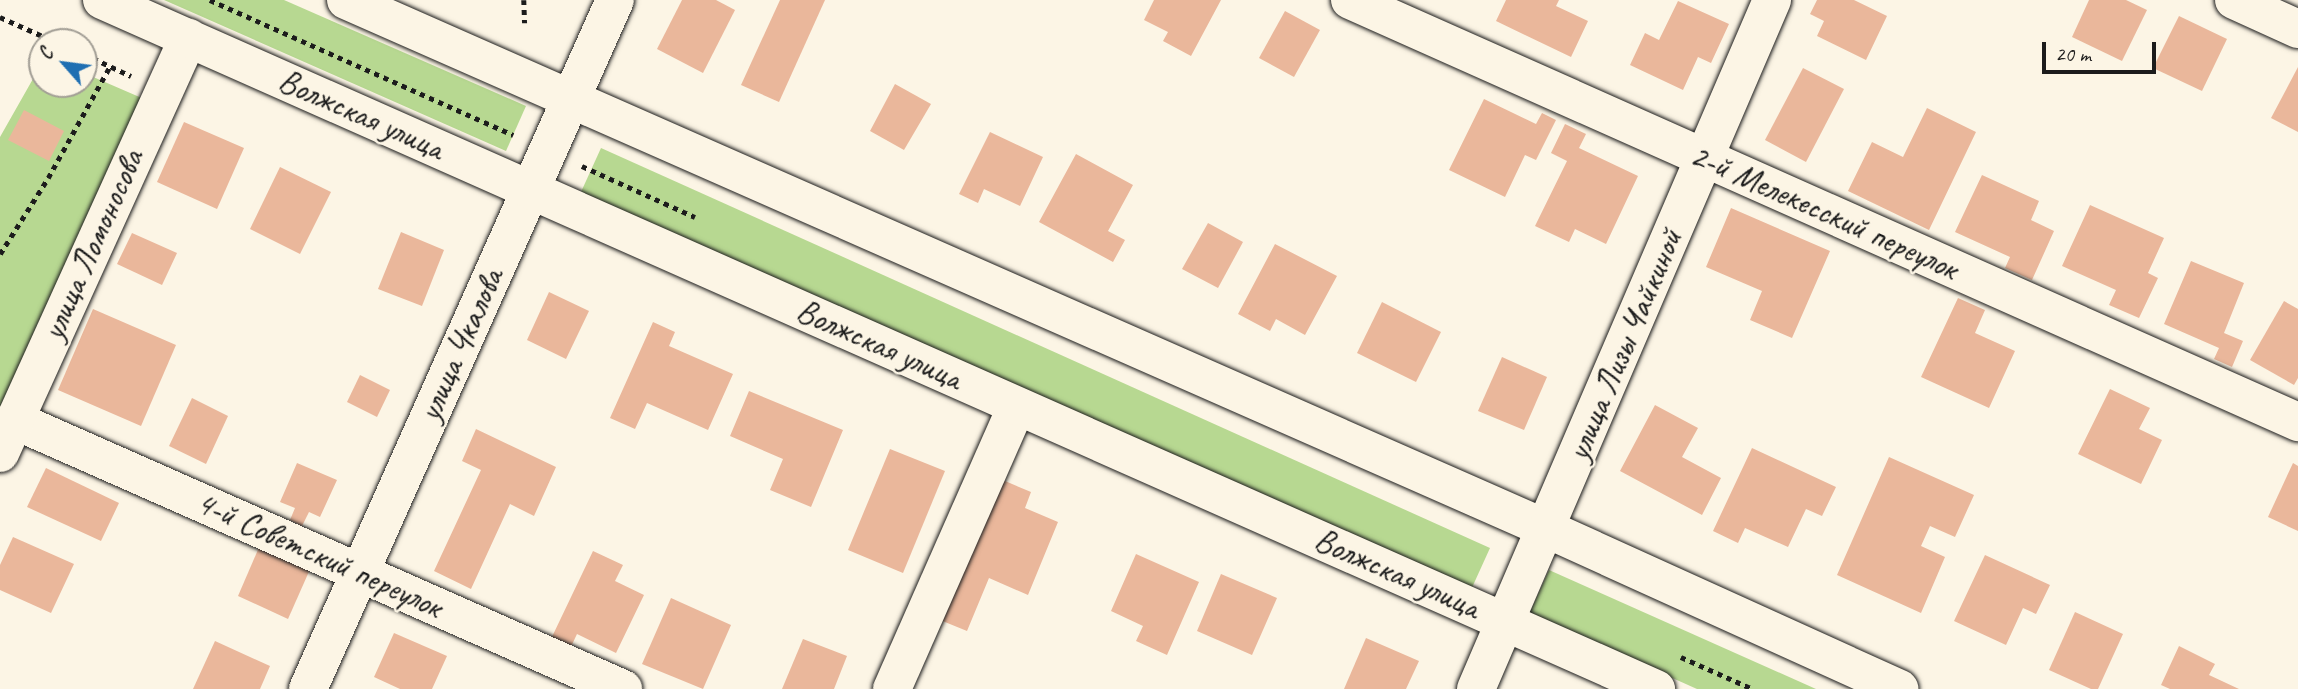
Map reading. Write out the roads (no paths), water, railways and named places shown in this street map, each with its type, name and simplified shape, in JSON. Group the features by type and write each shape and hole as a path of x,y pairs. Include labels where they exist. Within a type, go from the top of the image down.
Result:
{"street":[{"name":"Волжская улица","path":"102,0 1656,689"},
{"path":"346,0 1547,529 1899,689"},
{"name":"улица Чкалова","path":"307,689 615,0"},
{"name":"2-й Мелекесский переулок","path":"1350,0 1704,160 2298,422"},
{"name":"улица Лизы Чайкиной","path":"1476,689 1772,0"},
{"path":"2234,0 2298,29"},
{"name":"улица Ломоносова","path":"7,437 188,38"},
{"path":"892,689 1017,406"},
{"name":"4-й Советский переулок","path":"7,437 359,573 623,689"}]}
